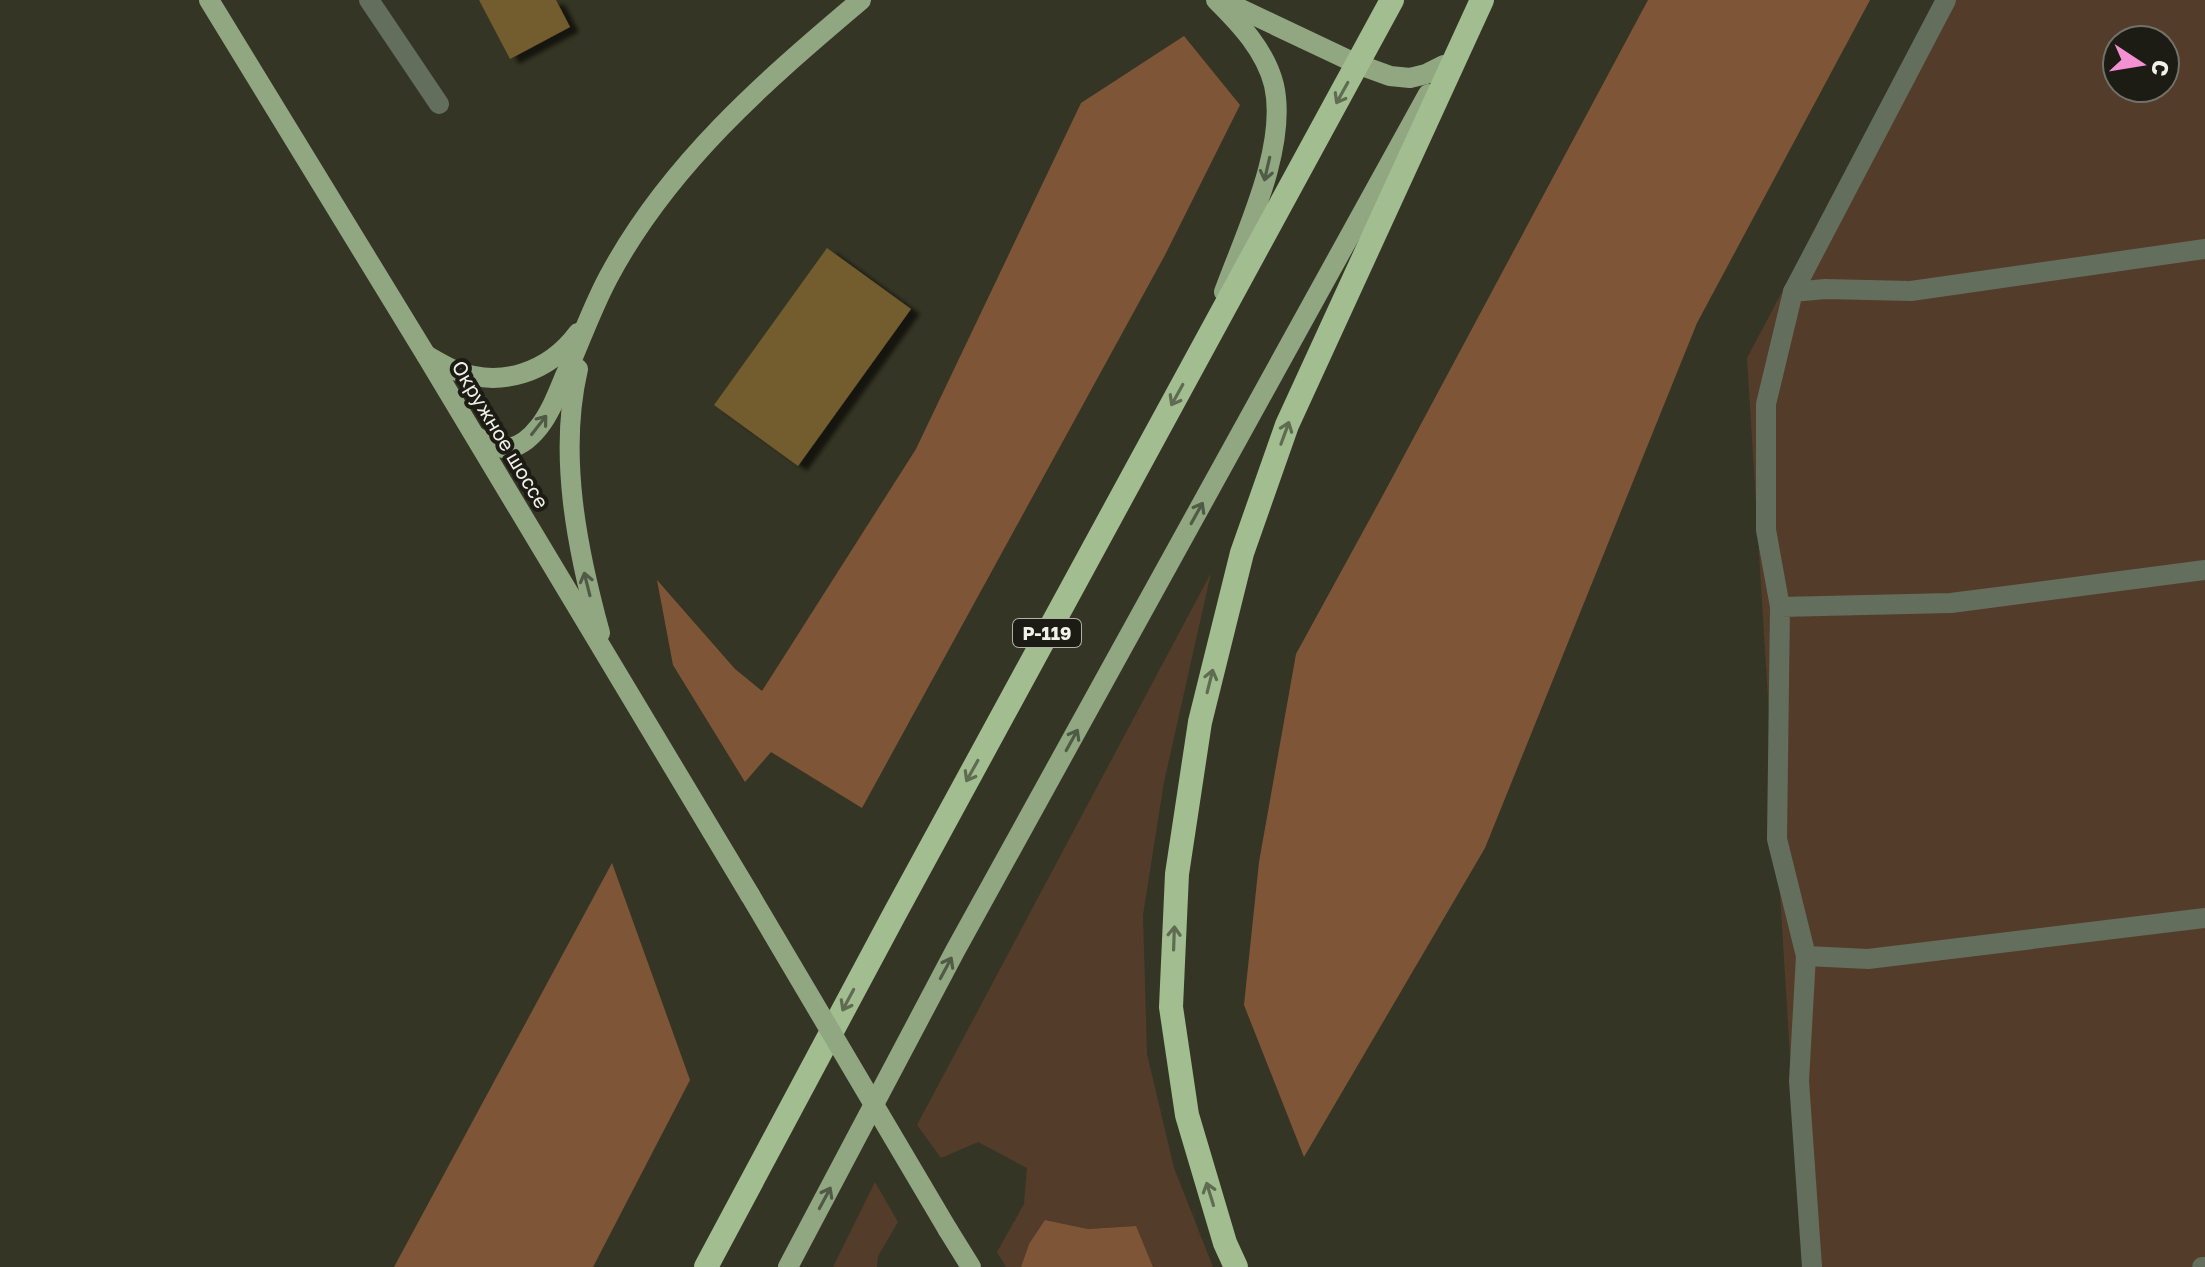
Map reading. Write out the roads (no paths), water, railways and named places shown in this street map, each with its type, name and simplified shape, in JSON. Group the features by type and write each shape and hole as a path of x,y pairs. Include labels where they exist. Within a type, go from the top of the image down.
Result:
{"highway":[{"name":"Р-119","path":"706,1267 1392,0"},
{"path":"1236,1267 1225,1243 1187,1115 1171,1007 1177,874 1200,722 1242,553 1287,425 1481,0"}],"main road":[{"name":"Окружное шоссе","path":"209,0 426,355 971,1267"},
{"path":"474,435 495,448 506,449 517,446 539,427 553,404 607,280 651,208 691,158 747,100 861,0"},
{"path":"1204,346 1265,180 1277,126 1274,86 1265,63 1243,27 1216,0"},
{"path":"1222,0 1357,64 1390,76 1410,78 1444,65"},
{"path":"788,1267 955,951 1481,0"},
{"path":"426,355 454,370 479,377 525,373 556,357 594,310"},
{"path":"594,310 574,383 569,435 582,563 608,660"}],"lane":[{"path":"369,0 439,104"},
{"path":"1812,1267 1799,1081 1806,956 1777,839 1780,607 1766,530 1766,404 1793,292 1946,0"},
{"path":"1793,292 1825,289 1911,291 2205,249"},
{"path":"1780,607 1951,603 2205,570"},
{"path":"1806,956 1868,959 2205,918"}]}
